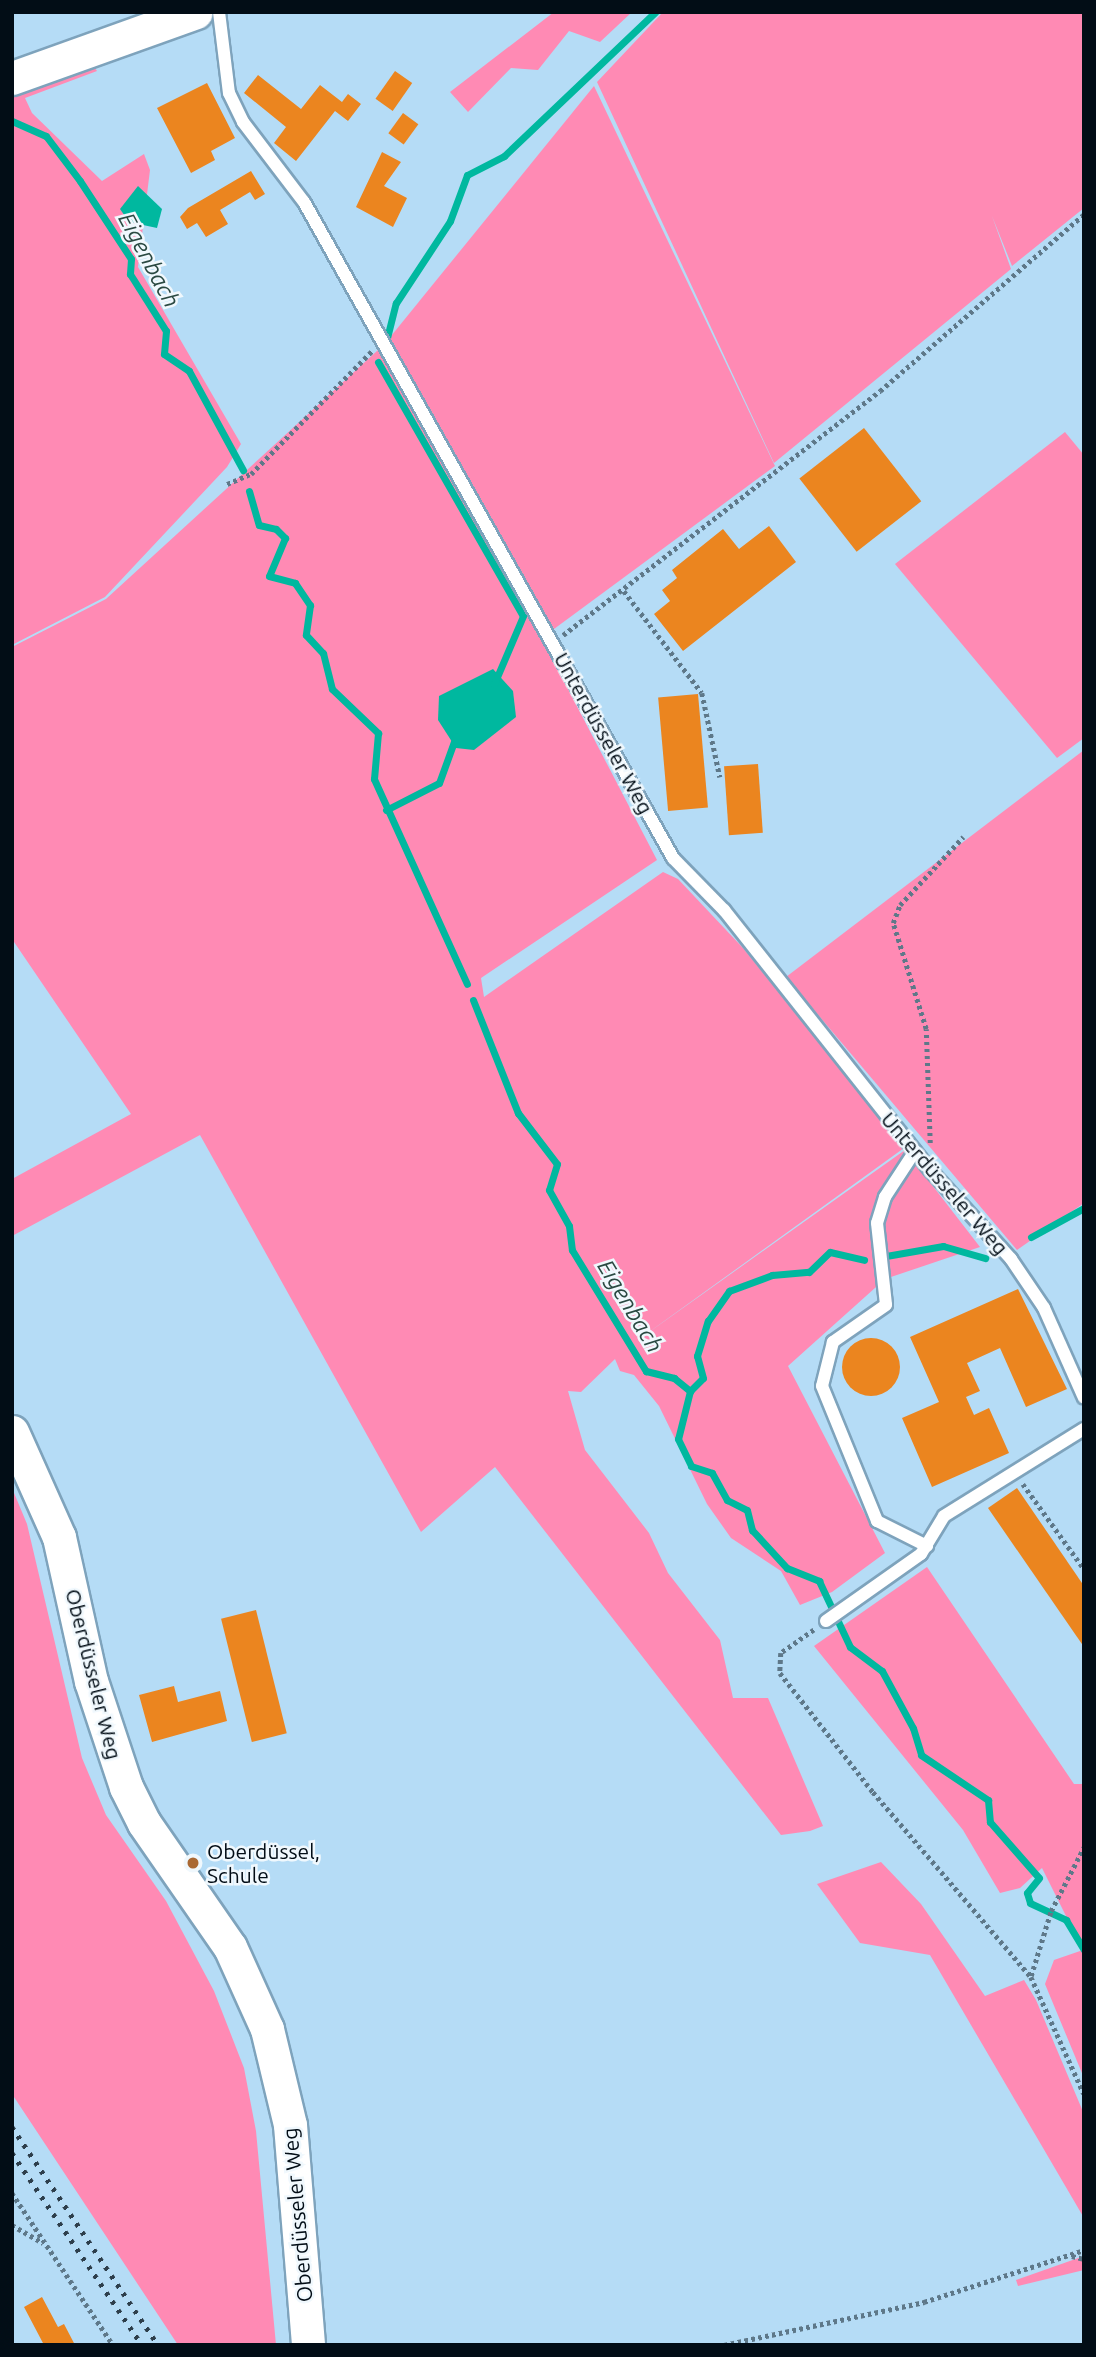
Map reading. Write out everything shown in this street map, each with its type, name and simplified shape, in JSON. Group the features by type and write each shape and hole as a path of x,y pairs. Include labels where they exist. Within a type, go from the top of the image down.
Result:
{"street":[{"path":"12,78 196,12"},
{"name":"Oberdüsseler Weg","path":"12,1432 59,1537 118,1768 144,1823 234,1954 267,2029 290,2125 308,2345"}],"lane":[{"name":"Unterdüsseler Weg","path":"219,12 229,93 243,122 304,202 381,342 554,642 673,858 724,910 931,1171 1011,1259 1044,1308 1084,1398"},
{"path":"915,1151 885,1197 877,1223 886,1305 833,1342 822,1386 877,1521 927,1546"},
{"path":"826,1621 927,1546 944,1516 1084,1429"}],"path":[{"path":"554,642 624,591 880,391 1084,215"},
{"path":"227,484 251,474 381,342"},
{"path":"624,591 702,693 720,776"},
{"path":"931,1171 926,1029 893,923 900,905 963,837"},
{"path":"1014,1472 1084,1569"},
{"path":"826,1621 781,1653 780,1673 873,1792 1031,1977 1084,2094"},
{"path":"1031,1977 1051,1911 1084,1847"},
{"path":"12,2193 113,2345"},
{"path":"12,2225 44,2244"},
{"path":"724,2345 924,2302 1084,2250"},
{"path":"1072,2256 1084,2259"}],"shaded area":[{"path":"554,12 632,12 600,42 569,31 538,70 511,68 468,112 450,92"},
{"path":"663,12 1084,12 1084,208 1012,266 992,216 1011,269 774,463 597,82"},
{"path":"92,64 97,71 25,98 32,113 102,181 144,154 150,170 138,267 241,444 227,467 105,597 12,645 12,91"},
{"path":"594,86 775,466 554,629 387,341"},
{"path":"138,186 162,209 157,228 129,222 120,209"},
{"path":"378,350 555,664 657,860 481,978 484,997 663,872 678,879 743,948 904,1148 638,1340 905,1150 980,1247 885,1279 788,1366 885,1553 832,1592 800,1605 781,1571 731,1538 707,1504 659,1406 634,1375 620,1371 615,1359 581,1392 568,1391 585,1450 649,1533 668,1573 720,1640 733,1698 768,1698 823,1826 810,1831 781,1835 495,1467 421,1532 200,1135 12,1236 12,1179 131,1114 12,939 12,647 106,599"},
{"path":"1065,432 1084,455 1084,738 1057,758 895,564"},
{"path":"493,669 513,691 516,717 474,750 456,748 438,720 439,696"},
{"path":"1084,750 1084,1203 1017,1250 786,977"},
{"path":"12,1488 27,1524 82,1758 106,1815 166,1901 214,1991 244,2068 256,2131 276,2345 178,2345 12,2094"},
{"path":"927,1567 1074,1784 1084,1784 1084,2078 1045,1984 1054,1960 1083,1950 1042,1868 1020,1888 1000,1893 963,1830 814,1646"},
{"path":"881,1862 921,1904 985,1996 1024,1980 1036,2000 1084,2114 1084,2218 930,1955 860,1943 817,1884"},
{"path":"1084,2256 1084,2270 1018,2286 1016,2280"}],"building":[{"path":"395,71 412,83 393,111 375,99"},
{"path":"258,75 301,109 320,85 342,102 348,94 361,104 348,121 335,111 296,161 274,143 286,127 244,93"},
{"path":"207,83 235,138 211,151 215,160 191,173 157,108"},
{"path":"403,113 418,124 404,144 388,133"},
{"path":"382,152 401,162 384,186 407,198 393,227 356,207"},
{"path":"251,171 265,194 255,200 250,192 220,210 228,224 206,237 197,223 187,229 180,217 188,208"},
{"path":"864,428 921,501 857,552 799,478"},
{"path":"769,526 796,562 683,651 654,614 670,601 662,590 677,578 672,570 723,529 739,549"},
{"path":"698,694 708,808 668,811 658,697"},
{"path":"758,764 763,833 729,835 724,766"},
{"path":"1018,1289 1067,1389 1026,1407 1000,1348 967,1363 980,1391 966,1397 974,1415 989,1408 1009,1453 932,1487 902,1418 939,1402 910,1337"},
{"path":"865,1338 877,1338 892,1346 900,1361 900,1373 892,1388 877,1396 865,1396 850,1388 842,1373 842,1361 850,1346"},
{"path":"1017,1488 1084,1586 1084,1647 988,1508"},
{"path":"256,1610 287,1733 252,1742 221,1619"},
{"path":"174,1686 178,1702 220,1691 227,1721 152,1742 139,1695"},
{"path":"42,2297 58,2327 64,2324 75,2345 44,2345 24,2307"}],"waterway":[{"path":"387,338 396,303 450,221 467,175 504,156 655,12"},
{"name":"Eigenbach","path":"12,121 46,136 80,181 131,259 130,274 166,331 164,354 189,371 243,470"},
{"path":"378,362 523,616 494,684"},
{"name":"Eigenbach","path":"249,491 259,525 276,529 285,538 269,576 295,583 310,605 306,635 323,653 332,689 378,733 374,779 467,984"},
{"path":"386,810 439,783 456,736"},
{"name":"Eigenbach","path":"473,1000 518,1113 557,1164 549,1190 569,1226 572,1250 646,1371 674,1378 690,1391 678,1439 691,1466 712,1473 727,1500 747,1510 752,1530 787,1568 819,1581 850,1647 882,1671 913,1728 921,1755 988,1800 990,1822 1039,1878 1027,1893 1030,1903 1066,1920 1084,1950"},
{"path":"1031,1237 1084,1208"},
{"path":"886,1256 943,1246 985,1258"},
{"path":"690,1391 703,1378 697,1356 708,1321 729,1291 772,1275 809,1272 830,1252 864,1260"}],"railway":[{"path":"12,2127 158,2345"},
{"path":"12,2153 142,2345"}],"place":[{"name":"Oberdüssel, Schule","path":"193,1863"}]}
